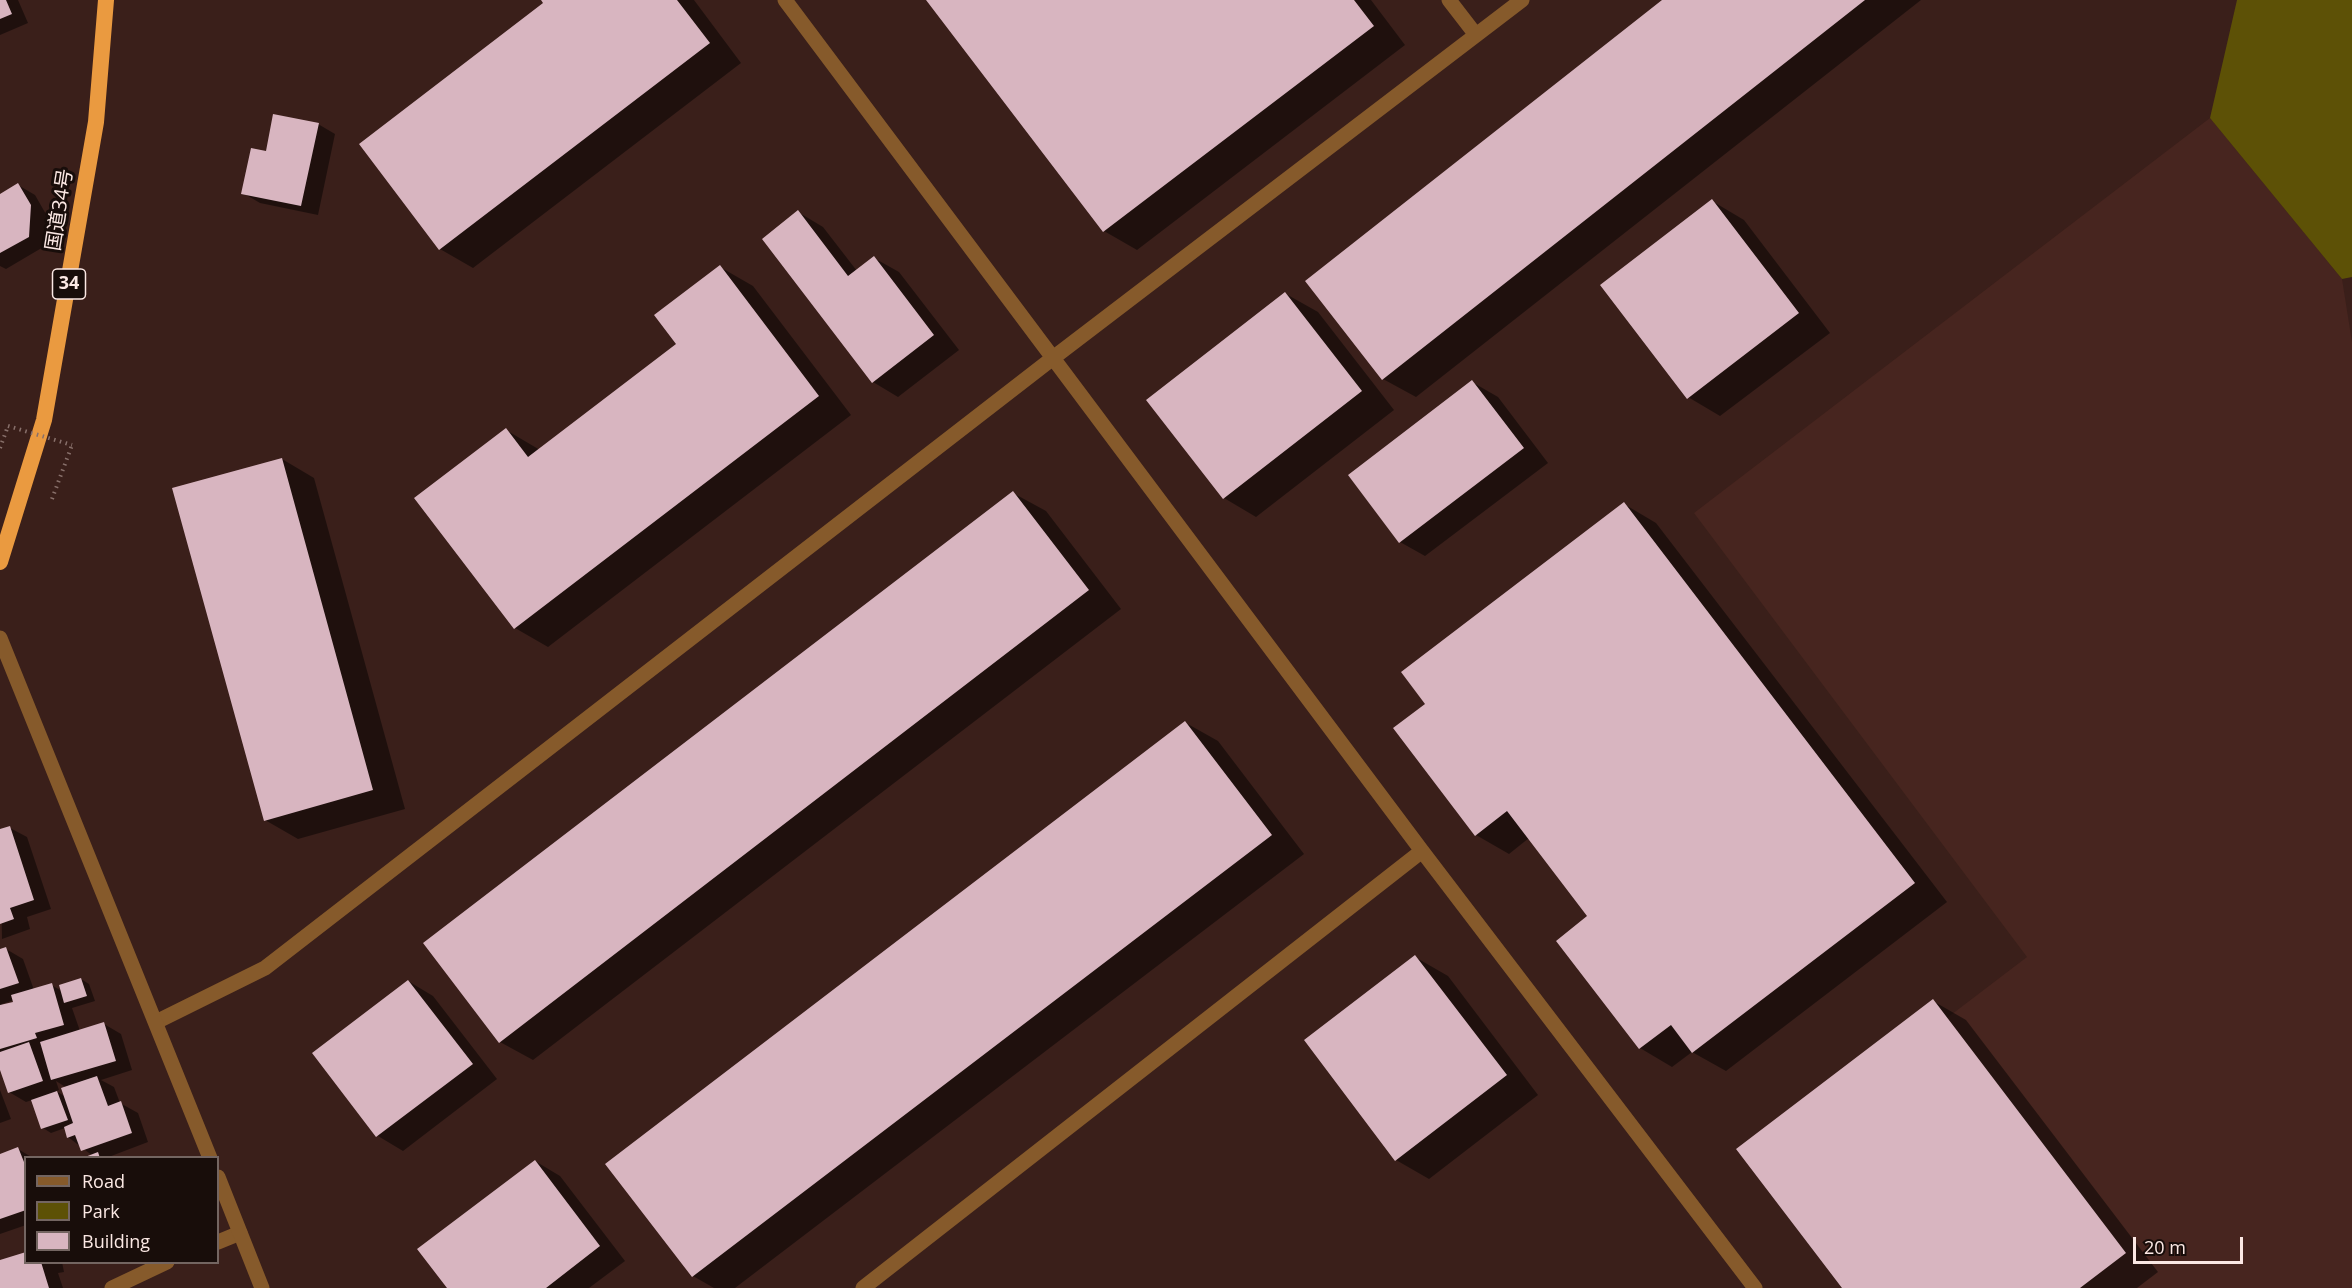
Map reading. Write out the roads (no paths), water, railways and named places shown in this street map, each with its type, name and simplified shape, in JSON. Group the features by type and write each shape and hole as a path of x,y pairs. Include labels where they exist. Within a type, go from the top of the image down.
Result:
{"highway":[{"name":"国道34号","path":"0,562 44,420 96,122 106,0"}],"street":[{"path":"785,0 1422,851 1755,1288"},
{"path":"1449,0 1476,35"},
{"path":"156,1022 265,968 1053,358 1522,0"},
{"path":"0,638 209,1156"},
{"path":"863,1288 1422,851"},
{"path":"219,1180 262,1288"},
{"path":"219,1242 240,1233"},
{"path":"112,1288 165,1264"}]}
